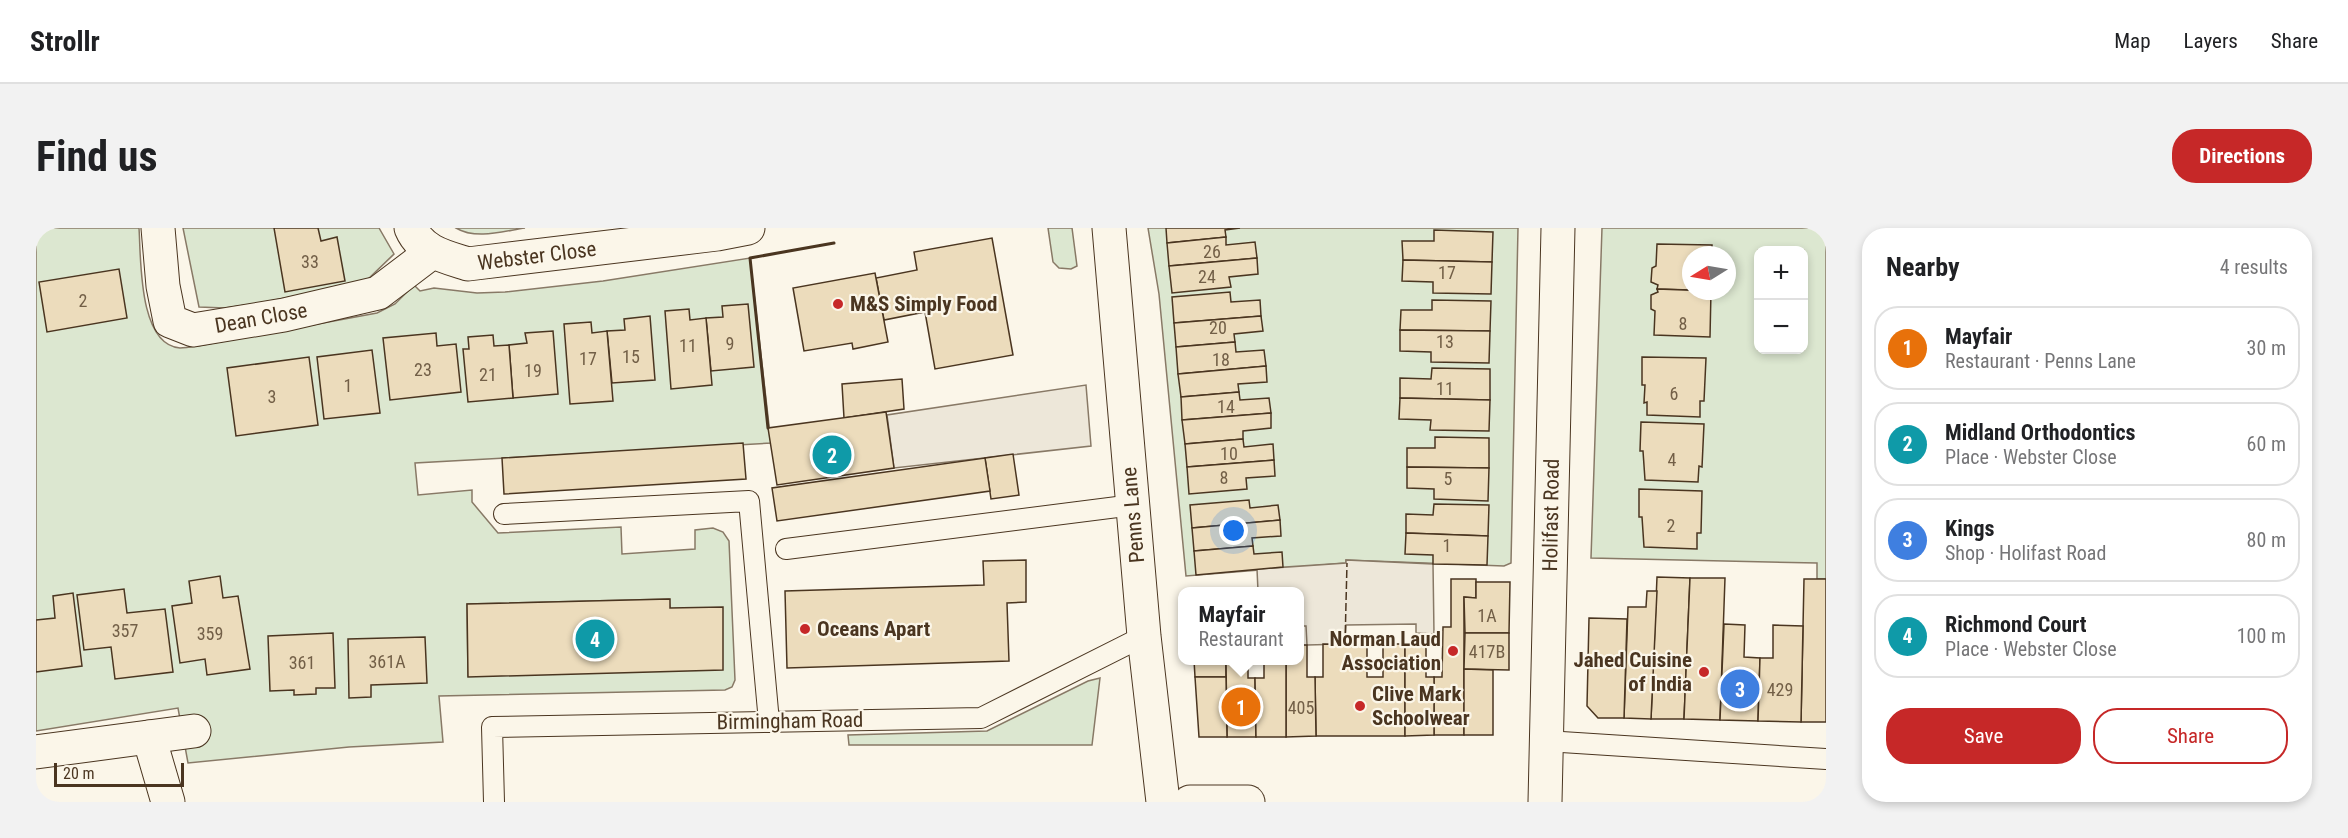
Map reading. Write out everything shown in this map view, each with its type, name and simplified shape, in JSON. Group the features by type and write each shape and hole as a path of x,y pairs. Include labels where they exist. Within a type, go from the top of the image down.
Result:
{"street":[{"name":"Dean Close","path":"158,228 163,286 170,321 193,330 284,315 378,293 432,252"},
{"name":"Webster Close","path":"411,228 415,237 432,252 468,264 748,228"},
{"name":"Penns Lane","path":"1109,228 1144,636 1163,802"},
{"name":"Holifast Road","path":"1545,802 1558,228"},
{"path":"36,752 194,731"},
{"path":"149,737 168,802"},
{"path":"1190,802 1248,802"}],"lane":[{"path":"504,514 749,501 769,722"},
{"path":"786,549 1133,505"},
{"name":"Birmingham Road","path":"494,802 492,727 981,718 1144,636"},
{"path":"1546,741 1826,759"}],"green space":[{"path":"36,228 139,228 142,278 149,316 156,332 166,343 180,348 377,313 395,304 414,285 420,291 434,288 477,293 505,292 603,281 750,258 771,443 415,463 418,495 472,490 472,502 498,533 621,527 622,554 695,549 695,530 713,528 723,532 729,541 735,680 732,687 725,690 439,696 443,742 349,747 188,763 178,708 36,731","holes":["669,599 670,608 468,676 467,604"]},
{"path":"183,228 379,228 394,254 365,282 260,303 225,308 199,307"},
{"path":"456,228 525,228 481,234 464,232"},
{"path":"1048,228 1072,228 1077,266 1071,269 1059,268 1053,262"},
{"path":"1148,228 1518,228 1511,563 1504,566 1346,560 1346,563 1186,576 1159,294"},
{"path":"1602,228 1826,228 1826,579 1817,579 1817,563 1591,558"},
{"path":"1100,678 1092,745 849,745 848,735 987,731 1088,681"}],"shaded area":[{"path":"1086,385 1091,446 894,468 887,415"},
{"path":"1346,560 1433,564 1434,634 1416,633 1416,624 1346,625 1345,644 1307,645 1306,626 1304,626 1304,587 1258,587 1257,569 1346,563"}],"building":[{"path":"274,228 318,228 321,241 337,237 345,281 285,292"},
{"path":"1166,228 1240,228 1225,230 1226,237 1167,243"},
{"path":"1434,230 1493,232 1492,262 1403,260 1402,241 1434,241"},
{"path":"1226,237 1226,245 1255,242 1257,258 1169,266 1167,243"},
{"path":"992,238 1013,355 935,369 925,312 884,320 876,278 917,270 914,252"},
{"path":"1657,244 1712,245 1682,246 1682,290 1657,289 1658,285 1651,282 1652,268 1656,266"},
{"path":"1257,258 1258,274 1229,277 1231,287 1172,293 1169,266"},
{"path":"1403,260 1492,262 1491,294 1433,293 1433,282 1402,281"},
{"path":"119,269 127,318 47,332 39,282"},
{"name":"M&S Simply Food","path":"875,273 888,342 853,349 852,343 804,351 793,288"},
{"path":"1657,289 1682,290 1682,300 1711,300 1710,337 1654,335 1655,311 1651,309 1651,295 1658,292"},
{"path":"1230,292 1231,302 1260,300 1261,316 1174,323 1172,297"},
{"path":"1432,300 1491,301 1490,331 1400,330 1401,310 1432,310"},
{"path":"748,304 754,367 711,371 706,318 723,317 722,306"},
{"path":"689,309 690,320 706,318 712,385 671,389 665,311"},
{"path":"650,316 655,380 612,383 607,331 625,330 624,319"},
{"path":"1261,316 1263,331 1234,334 1235,342 1176,347 1174,323"},
{"path":"591,322 592,333 607,331 613,401 570,404 564,324"},
{"path":"1400,330 1490,331 1489,363 1431,362 1431,352 1400,351"},
{"path":"553,331 558,394 513,398 509,345 527,343 525,333"},
{"path":"436,333 437,346 456,344 461,392 390,400 383,338"},
{"path":"493,335 494,346 509,345 513,398 468,402 463,349 469,349 468,337"},
{"path":"1235,342 1236,352 1264,350 1266,366 1178,374 1176,347"},
{"path":"372,350 380,413 324,419 317,357"},
{"path":"309,357 318,425 236,436 227,368"},
{"path":"1642,357 1706,358 1704,401 1700,401 1700,417 1647,415 1647,402 1644,403 1645,385 1642,385"},
{"path":"1266,366 1267,382 1238,384 1239,392 1181,397 1178,374"},
{"path":"1432,368 1490,369 1490,400 1400,398 1400,378 1431,379"},
{"path":"902,379 904,409 844,418 842,384"},
{"path":"1239,392 1240,400 1269,398 1271,413 1182,420 1181,397"},
{"path":"1400,398 1490,400 1489,431 1430,430 1431,420 1399,419"},
{"path":"886,412 894,468 777,485 768,428"},
{"path":"1271,413 1271,428 1243,431 1243,439 1185,444 1182,420"},
{"path":"1641,422 1704,424 1702,467 1699,466 1698,482 1645,480 1643,451 1640,451"},
{"path":"1435,437 1489,438 1489,468 1407,467 1407,448 1435,448"},
{"path":"1243,439 1244,447 1273,444 1274,460 1187,467 1185,444"},
{"path":"743,443 746,479 504,494 502,458"},
{"path":"1013,454 1019,495 991,499 985,458"},
{"path":"985,458 990,491 777,521 772,488"},
{"path":"1274,460 1275,476 1246,478 1247,489 1189,494 1187,467"},
{"path":"1407,467 1489,468 1488,501 1434,499 1434,489 1407,488"},
{"path":"1639,489 1702,491 1701,533 1697,533 1697,549 1644,547 1642,517 1639,517"},
{"path":"1249,500 1250,508 1278,505 1280,520 1192,528 1190,505"},
{"path":"1434,504 1489,505 1488,536 1406,533 1406,514 1433,515"},
{"path":"1280,520 1281,536 1252,538 1253,546 1194,551 1192,528"},
{"path":"1406,533 1488,536 1487,565 1433,564 1433,555 1405,554"},
{"path":"1253,546 1254,554 1282,552 1283,567 1196,575 1194,551"},
{"path":"1026,560 1026,602 1007,603 1009,661 787,668 785,591 984,585 983,561"},
{"path":"220,576 223,598 238,596 250,669 207,675 205,659 180,663 172,606 192,603 189,581"},
{"path":"1657,577 1690,578 1684,719 1651,719"},
{"name":"Jahed Cuisine of India","path":"1690,578 1725,578 1720,720 1684,719"},
{"name":"Norman Laud Association","path":"1451,579 1476,579 1476,598 1464,597 1464,735 1434,735 1434,677 1442,677 1443,627 1451,627"},
{"path":"1804,579 1826,579 1826,722 1801,722"},
{"path":"1476,582 1510,582 1509,633 1465,633 1464,597 1476,598"},
{"path":"124,589 127,613 165,609 173,672 115,679 111,647 84,650 77,595"},
{"path":"1647,591 1657,591 1651,719 1624,718 1628,607 1646,607"},
{"path":"73,593 82,666 36,672 36,620 55,618 53,596"},
{"path":"670,599 670,608 723,607 723,670 468,677 467,604"},
{"path":"1589,618 1627,619 1624,718 1598,718 1587,706"},
{"path":"1724,624 1745,625 1744,657 1760,658 1758,721 1720,720"},
{"path":"1773,625 1803,626 1801,722 1758,721 1760,658 1773,658"},
{"path":"333,633 335,688 316,688 316,694 294,695 294,690 270,691 268,636"},
{"path":"1465,633 1509,633 1509,670 1464,669"},
{"path":"425,637 427,683 371,685 371,697 349,698 348,639"},
{"name":"Clive Mark Schoolwear","path":"1323,644 1367,645 1367,677 1383,677 1383,644 1405,644 1405,736 1316,736 1315,677 1323,677"},
{"path":"1405,644 1426,644 1426,677 1434,677 1434,735 1405,736"},
{"path":"1304,645 1307,645 1307,677 1315,677 1316,736 1286,737 1286,665 1304,665"},
{"path":"1194,665 1226,665 1226,677 1195,677"},
{"path":"1226,665 1248,665 1248,678 1255,678 1256,737 1227,737"},
{"path":"1264,665 1286,665 1286,737 1256,737 1255,678 1264,678"},
{"path":"1464,669 1493,670 1493,735 1464,735"},
{"path":"1195,677 1226,677 1227,737 1199,737"}],"fence":[{"path":"1345,644 1347,563"}],"wall":[{"path":"768,428 750,258 834,243"}],"place":[{"name":"M&S Simply Food","path":"838,304"},
{"name":"Midland Orthodontics","path":"832,455"},
{"name":"Oceans Apart","path":"805,629"},
{"name":"Richmond Court","path":"595,639"},
{"name":"Norman Laud Association","path":"1453,651"},
{"name":"Jahed Cuisine of India","path":"1704,672"},
{"name":"Kings","path":"1740,689"},
{"name":"Clive Mark Schoolwear","path":"1360,706"},
{"name":"Mayfair","path":"1241,707"}]}
